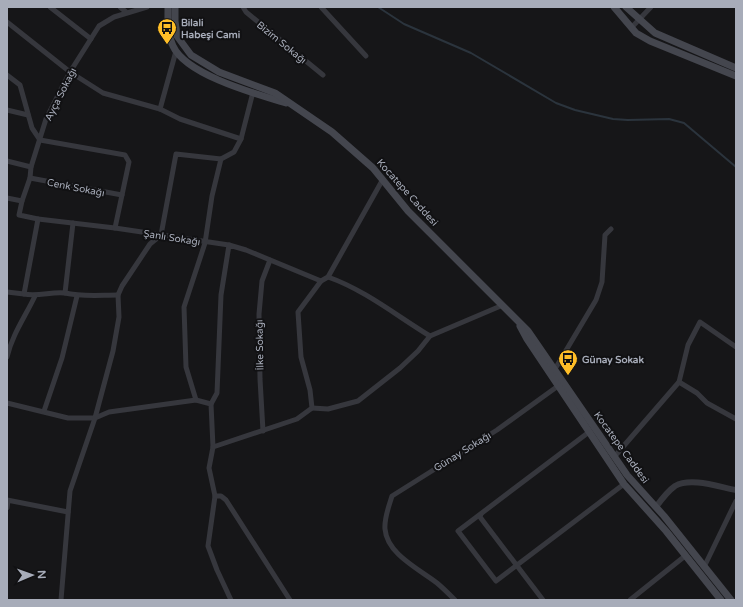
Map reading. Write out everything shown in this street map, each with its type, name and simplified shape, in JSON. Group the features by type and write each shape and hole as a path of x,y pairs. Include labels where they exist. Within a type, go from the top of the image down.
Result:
{"main road":[{"name":"Kocatepe Caddesi","path":"168,7 169,34 176,51 186,61 210,76 275,93 332,132 366,161 383,179 408,211 533,336 632,482 656,507 705,565 731,600"},
{"path":"175,7 175,30 179,41 176,51"},
{"path":"614,7 636,33 650,41 736,76"},
{"path":"626,7 638,20 655,33 736,68"},
{"name":"Kocatepe Caddesi","path":"179,41 191,54 204,64 255,89"},
{"name":"Kocatepe Caddesi","path":"517,320 527,340 624,484 650,513 721,600"},
{"path":"650,513 656,507"}],"street":[{"path":"50,7 91,39"},
{"path":"120,7 126,12"},
{"name":"Ayça Sokağı","path":"22,201 30,178 31,167 46,119 70,72 99,26 114,16 147,7"},
{"name":"Bizim Sokağı","path":"243,7 246,12 322,75"},
{"path":"321,7 366,56"},
{"path":"632,27 651,7"},
{"path":"7,22 70,72 103,93 160,110 180,119 241,139"},
{"path":"160,110 176,51"},
{"path":"7,75 20,85 32,128 40,140 125,155 129,162 114,228"},
{"path":"61,600 70,491 95,418 113,352 118,317 118,295 122,286 150,244 161,236 176,154 221,159 234,152 241,139 255,89"},
{"path":"7,110 28,115"},
{"path":"196,400 186,367 184,307 205,243 212,196 221,159"},
{"path":"7,161 31,167"},
{"name":"Cenk Sokağı","path":"30,178 122,195"},
{"path":"312,408 310,390 301,357 298,312 321,281 328,277 383,179"},
{"path":"7,198 22,201"},
{"name":"Şanlı Sokağı","path":"22,201 19,215 38,219 114,228 205,243 230,245 321,281"},
{"path":"24,294 38,219"},
{"path":"65,293 73,223"},
{"path":"554,368 596,300 602,282 606,235 611,229"},
{"path":"230,245 221,295 217,347 217,393 210,404 213,447 208,468 215,496 208,546 231,600"},
{"name":"İlke Sokağı","path":"263,431 260,379 259,314 262,281 270,260"},
{"path":"328,277 340,281 387,308 430,336"},
{"path":"7,292 35,296 65,293 77,296 118,295"},
{"path":"7,357 11,340 23,321 35,296"},
{"path":"44,411 62,358 77,296"},
{"path":"213,447 296,419 312,408 328,409 358,401 400,368 418,351 430,336 503,305"},
{"path":"615,456 679,382 688,345 700,322 736,347"},
{"path":"679,382 697,393 707,403 736,419"},
{"name":"Günay Sokağı","path":"455,600 438,584 398,553 390,544 385,529 386,512 392,496 497,430 558,386"},
{"path":"7,403 68,418 95,418 109,412 196,400 210,404"},
{"path":"588,432 458,531 496,581 624,484"},
{"path":"656,507 674,487 682,483 697,483 736,490"},
{"path":"215,496 221,496 226,500 290,600"},
{"path":"7,508 7,501 68,512"},
{"path":"705,565 736,501"},
{"path":"480,514 480,517 543,600"},
{"path":"630,600 685,556"}],"waterway":[{"path":"378,7 404,24 471,53 556,103 575,110 613,119 669,119 684,123 736,167"}],"place":[{"name":"Bilali Habeşi Cami","path":"167,45"},
{"name":"Günay Sokak","path":"568,376"}]}
